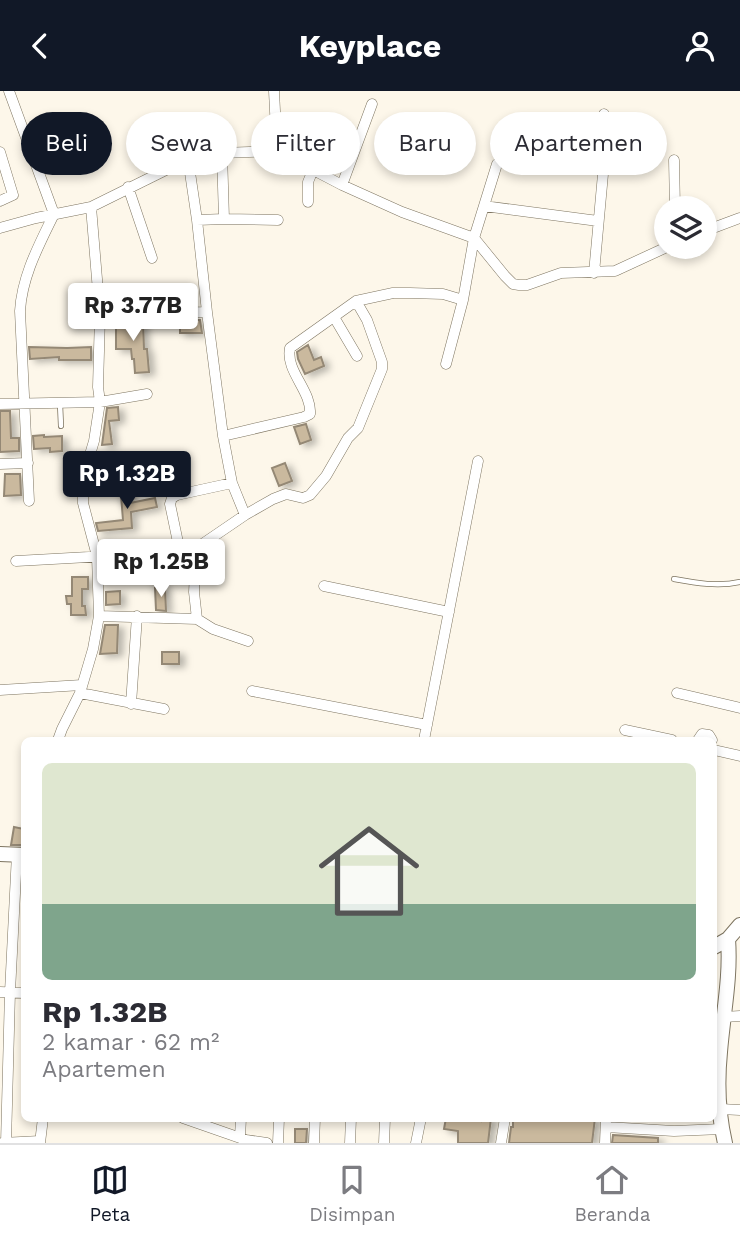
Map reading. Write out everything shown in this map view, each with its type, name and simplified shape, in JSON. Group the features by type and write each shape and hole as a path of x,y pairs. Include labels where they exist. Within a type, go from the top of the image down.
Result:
{"main road":[{"path":"0,854 21,855"},
{"path":"717,945 728,939 740,925"},
{"path":"724,1138 718,1102 719,1062 730,962 728,939"}],"street":[{"path":"9,91 54,214 21,291 30,501"},
{"path":"274,91 275,112"},
{"path":"342,185 372,104"},
{"path":"0,152 13,195 0,201"},
{"path":"674,160 675,196"},
{"path":"0,228 91,207 154,175"},
{"path":"190,175 223,436 232,482 244,515"},
{"path":"223,175 224,219"},
{"path":"308,202 308,182 311,175"},
{"path":"323,175 402,212 474,238 513,284 527,285 561,273 615,271 654,253"},
{"path":"446,364 463,300 474,238 494,175"},
{"path":"594,273 603,175"},
{"path":"128,187 152,258"},
{"path":"484,206 598,221"},
{"path":"59,737 81,689 99,616 97,556 85,516 83,486 96,433 100,402 100,315 91,207"},
{"path":"717,227 740,218"},
{"path":"197,220 278,220"},
{"path":"223,436 304,418 310,414 309,404 290,361 289,351 293,345 356,301 401,293 443,295 463,300"},
{"path":"197,619 194,592 196,555 201,545 244,515 282,495 303,498 310,495 326,476 348,438 358,428 383,362 367,320 356,301"},
{"path":"100,315 207,312"},
{"path":"334,317 357,356"},
{"path":"0,404 100,402 147,394"},
{"path":"425,737 478,461"},
{"path":"0,464 28,463"},
{"path":"180,552 170,504 172,498 232,482"},
{"path":"16,561 180,552 196,555"},
{"path":"324,586 449,612"},
{"path":"99,616 197,619 213,629 248,641"},
{"path":"131,704 137,616"},
{"path":"0,690 58,685 131,704 164,709"},
{"path":"252,691 427,725"},
{"path":"677,694 740,708"},
{"path":"625,730 658,737"},
{"path":"717,751 740,756"},
{"path":"6,1143 5,992 21,855"},
{"path":"724,1017 740,1016"},
{"path":"718,1102 740,1110"},
{"path":"0,1143 40,1142 42,1122"},
{"path":"205,1122 244,1140 267,1143"},
{"path":"242,1122 244,1140"},
{"path":"278,1143 279,1122"},
{"path":"314,1143 315,1122"},
{"path":"350,1143 351,1122"},
{"path":"384,1143 386,1122"},
{"path":"416,1143 420,1122"},
{"path":"501,1143 504,1122"},
{"path":"605,1143 606,1123 724,1138 731,1143"}],"lane":[{"path":"60,403 61,426"},
{"path":"674,579 705,584 729,585 740,582"}],"building":[{"path":"180,320 200,320 202,333 180,333"},
{"path":"143,321 144,349 147,349 149,372 135,373 131,349 116,349 116,322"},
{"path":"308,345 314,360 321,357 324,366 305,374 297,352"},
{"path":"29,347 91,347 91,360 59,360 59,357 30,359"},
{"path":"118,407 119,420 109,421 112,444 102,445 107,408"},
{"path":"0,411 10,411 11,438 19,438 19,451 0,452"},
{"path":"306,424 311,440 300,444 294,427"},
{"path":"33,436 62,436 62,451 50,452 50,448 34,449"},
{"path":"285,463 292,481 279,486 272,468"},
{"path":"5,474 20,474 21,495 4,496"},
{"path":"128,482 130,503 155,498 157,507 131,512 132,528 98,531 96,523 123,520 120,483"},
{"path":"72,577 88,577 88,589 82,589 82,606 85,606 86,615 71,615 71,604 67,604 66,596 72,596"},
{"path":"155,588 165,588 166,611 156,610"},
{"path":"120,591 120,604 106,605 106,592"},
{"path":"105,625 118,625 117,653 100,654"},
{"path":"162,652 179,652 179,664 162,664"},
{"path":"14,827 21,828 21,845 11,845"},
{"path":"445,1122 491,1122 488,1143 458,1143 458,1131 444,1129"},
{"path":"513,1122 595,1122 592,1143 509,1143"},
{"path":"295,1129 307,1129 306,1143 295,1143"},
{"path":"613,1135 658,1138 658,1143 612,1143"}]}
